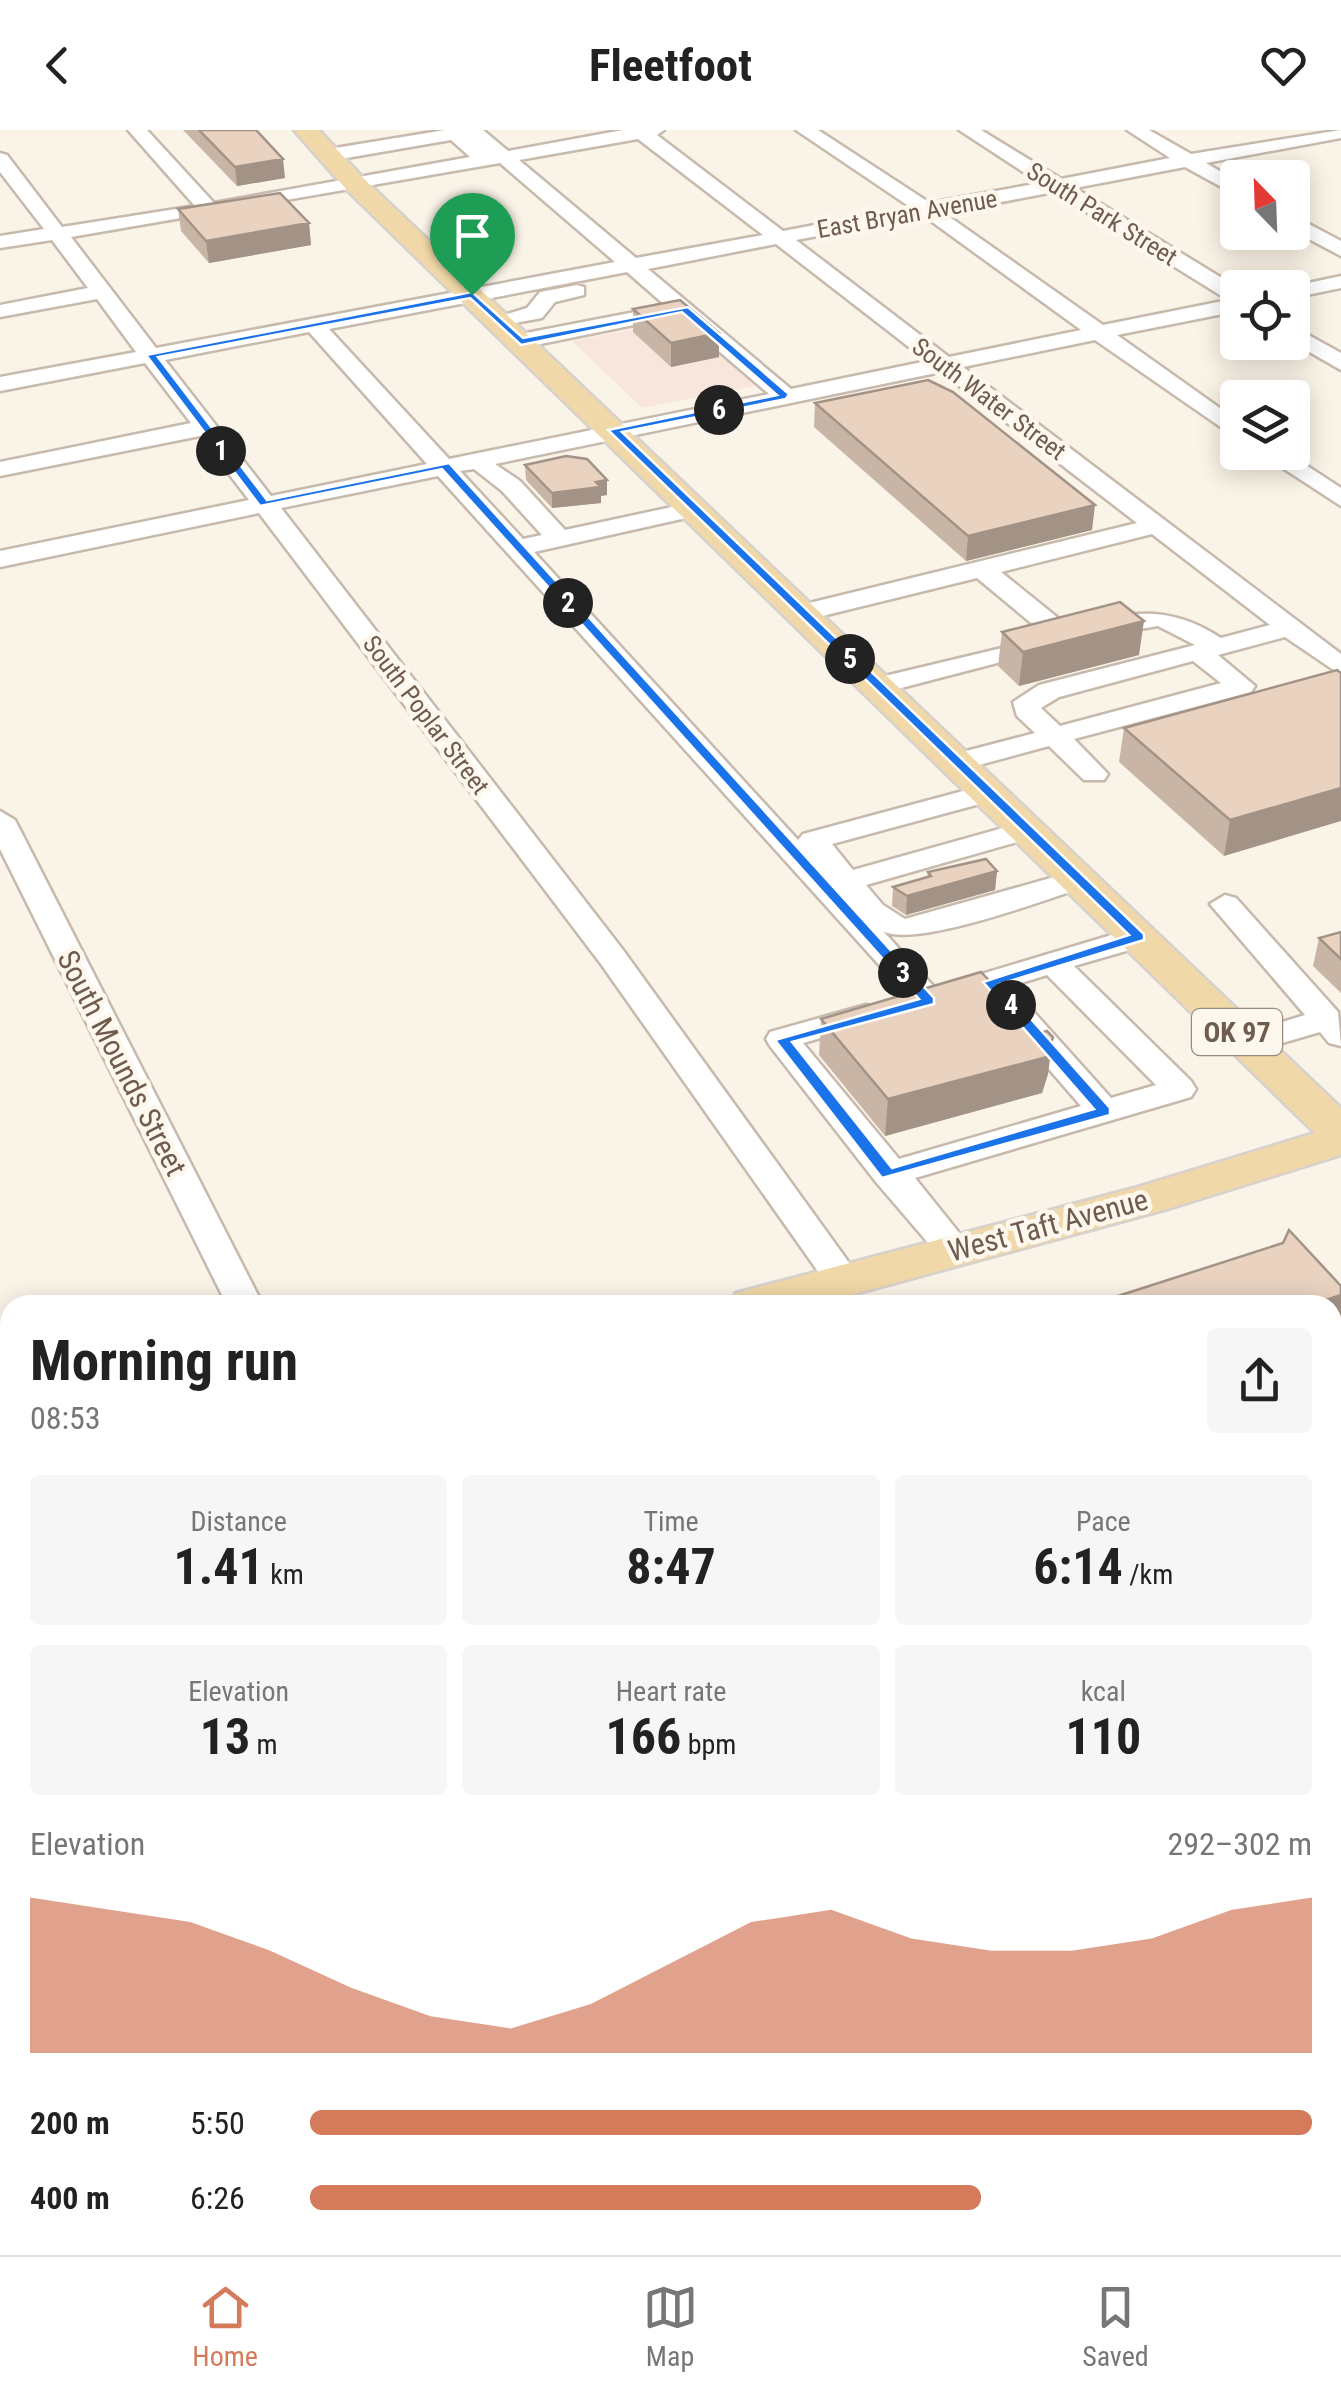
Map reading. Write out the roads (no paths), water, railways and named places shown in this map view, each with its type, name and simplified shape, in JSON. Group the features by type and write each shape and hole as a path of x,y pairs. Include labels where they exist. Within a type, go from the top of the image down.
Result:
{"main road":[{"name":"OK 97","path":"306,130 356,184 1139,937 1341,1137"},
{"name":"West Taft Avenue","path":"786,1295 1148,1199 1341,1137"}],"street":[{"path":"136,130 210,210"},
{"path":"472,130 494,158"},
{"path":"805,130 929,210 1220,419"},
{"name":"South Park Street","path":"968,130 1220,289"},
{"path":"1136,130 1220,180"},
{"path":"0,242 210,210 645,131"},
{"name":"South Water Street","path":"645,131 942,364 1341,667"},
{"name":"East Bryan Avenue","path":"557,286 640,271 778,237 1189,162 1306,134 1341,132"},
{"path":"329,155 456,134 494,158 640,271 786,396"},
{"path":"1306,134 1341,152"},
{"name":"South Poplar Street","path":"0,159 612,957 842,1278"},
{"path":"1310,232 1341,250"},
{"path":"1310,288 1341,282"},
{"path":"0,384 472,295 557,286"},
{"path":"510,331 534,313 557,286"},
{"path":"0,311 101,292"},
{"path":"510,331 677,303"},
{"path":"0,559 1220,304"},
{"path":"314,325 928,1001"},
{"path":"1310,343 1341,363"},
{"path":"952,405 988,398"},
{"path":"0,469 203,428"},
{"path":"478,459 493,476 511,486 559,539"},
{"path":"1297,470 1341,499"},
{"path":"518,548 696,509"},
{"path":"802,612 1156,526"},
{"path":"980,567 1064,637"},
{"path":"878,686 1132,619 1162,617 1177,620 1241,686 957,762"},
{"path":"1094,774 1028,710 1027,702 1033,696 1207,649 1298,635 1341,634"},
{"path":"988,792 814,840 872,912 901,929 979,911 1078,879"},
{"name":"South Mounds Street","path":"0,820 239,1295"},
{"path":"846,881 1028,830"},
{"path":"1225,904 1334,1028"},
{"path":"944,1252 782,1040 928,1001 1139,937"},
{"path":"888,1174 1179,1090 1054,963"},
{"path":"991,982 1104,1112"},
{"path":"1248,1043 1334,1028"}]}
